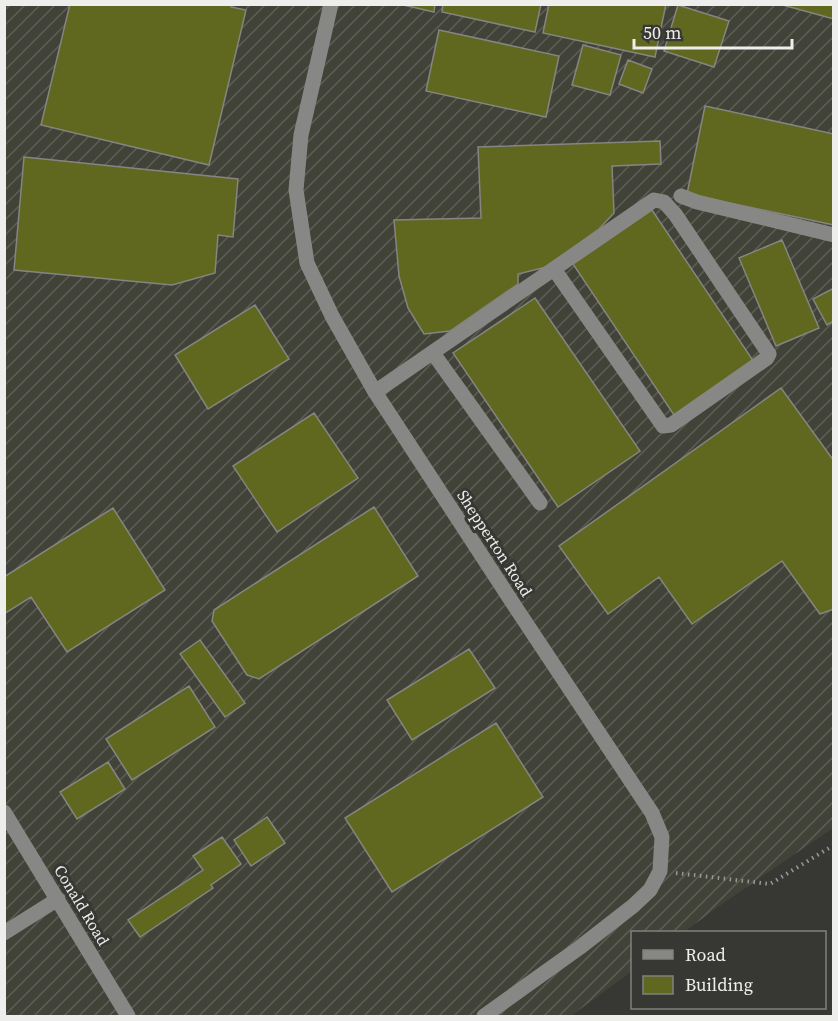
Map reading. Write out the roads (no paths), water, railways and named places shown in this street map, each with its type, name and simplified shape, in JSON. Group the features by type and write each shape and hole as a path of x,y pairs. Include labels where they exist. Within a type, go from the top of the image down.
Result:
{"street":[{"name":"Shepperton Road","path":"331,4 300,135 296,190 307,263 332,316 375,393 652,813 662,837 660,871 650,890 579,948 484,1017"},
{"path":"681,196 697,202 834,235"},
{"path":"375,393 554,269 654,200 664,202 675,214 769,354 767,358 671,425 663,426 554,269"},
{"path":"433,353 540,503"},
{"name":"Conald Road","path":"4,812 128,1017"},
{"path":"4,933 58,899"}]}
